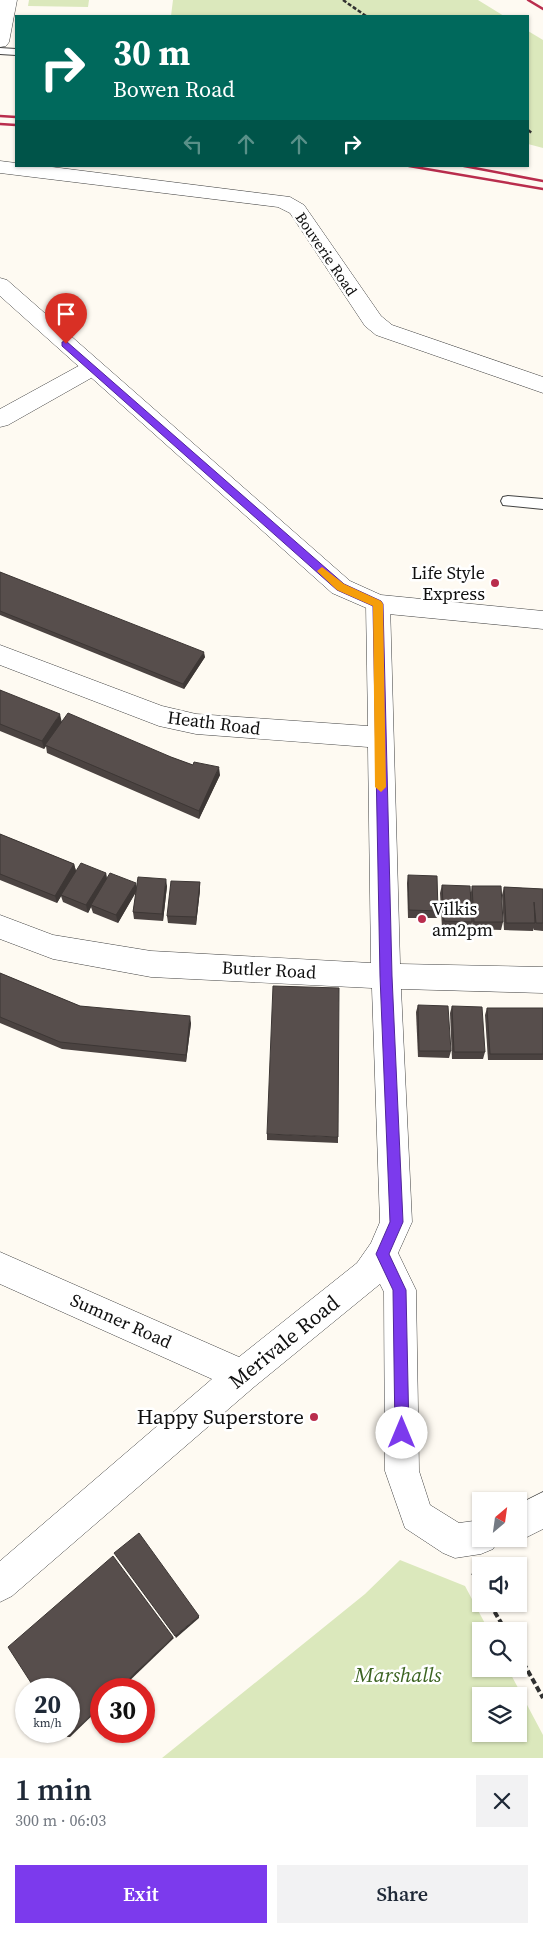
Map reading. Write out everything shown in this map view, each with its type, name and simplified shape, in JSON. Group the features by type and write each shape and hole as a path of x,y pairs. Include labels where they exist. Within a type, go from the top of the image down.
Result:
{"street":[{"path":"0,42 8,0"},
{"name":"Bouverie Road","path":"0,168 283,201 297,209 373,321 384,330 543,385"},
{"path":"0,285 340,587 378,604 543,620"},
{"path":"0,419 92,368"},
{"name":"Merivale Road","path":"0,1584 242,1375 368,1274 382,1254 396,1222 379,737 378,604"},
{"name":"Heath Road","path":"0,655 159,716 196,724 379,737"},
{"name":"Butler Road","path":"0,927 53,947 151,964 386,976 543,980"},
{"path":"382,1254 400,1290 402,1471 417,1516 455,1541 472,1539"},
{"name":"Sumner Road","path":"0,1268 242,1375"},
{"path":"528,1518 543,1509"}],"lane":[{"path":"0,51 15,52"},
{"path":"508,501 543,504"}],"path":[{"path":"343,0 365,15"},
{"path":"527,1669 543,1698"}],"green space":[{"path":"29,0 89,0 88,7 28,6"},
{"path":"173,0 478,0 502,15 171,15"},
{"path":"529,32 543,40 543,148 529,144"},
{"name":"Marshalls","path":"400,1560 465,1586 472,1599 472,1612 479,1612 484,1622 472,1622 472,1677 512,1677 518,1687 472,1687 472,1742 527,1742 527,1705 543,1735 543,1758 162,1758 365,1594"}],"building":[{"path":"0,572 204,652 183,684 0,611"},
{"path":"0,690 60,714 42,741 0,724"},
{"path":"68,713 193,765 194,762 219,767 199,811 45,745"},
{"path":"0,834 74,864 55,896 0,874"},
{"path":"81,863 106,873 86,905 61,895"},
{"path":"110,873 136,883 116,915 91,905"},
{"path":"408,875 437,876 438,911 409,910"},
{"path":"138,877 166,879 162,914 133,912"},
{"path":"171,881 200,882 196,917 167,916"},
{"path":"442,885 470,886 472,922 444,921"},
{"path":"472,886 501,886 503,922 474,922"},
{"path":"504,887 543,889 543,923 536,923 534,902 535,923 506,923"},
{"path":"0,973 80,1006 190,1016 186,1055 60,1042 0,1017"},
{"path":"273,986 339,988 338,1137 267,1134"},
{"path":"418,1005 448,1006 451,1051 419,1051"},
{"path":"452,1006 482,1007 485,1052 454,1052"},
{"path":"487,1008 543,1008 543,1054 490,1054"},
{"path":"139,1533 199,1616 175,1636 114,1553"},
{"path":"113,1556 173,1637 130,1678 90,1678 90,1716 80,1725 80,1678 28,1678 8,1647"}],"railway":[{"path":"528,0 543,9"},
{"path":"0,116 15,117"},
{"path":"0,124 15,125"},
{"path":"415,167 543,189"},
{"path":"469,167 543,181"}],"slow traffic":[{"path":"322,571 340,587 378,604 381,787"}],"place":[{"name":"Life Style Express","path":"495,583"},
{"name":"Vilkis am2pm","path":"422,919"},
{"name":"Happy Superstore","path":"314,1417"}],"route":[{"path":"66,344 340,587 378,604 379,737 396,1222 382,1254 400,1290 402,1433"}]}
